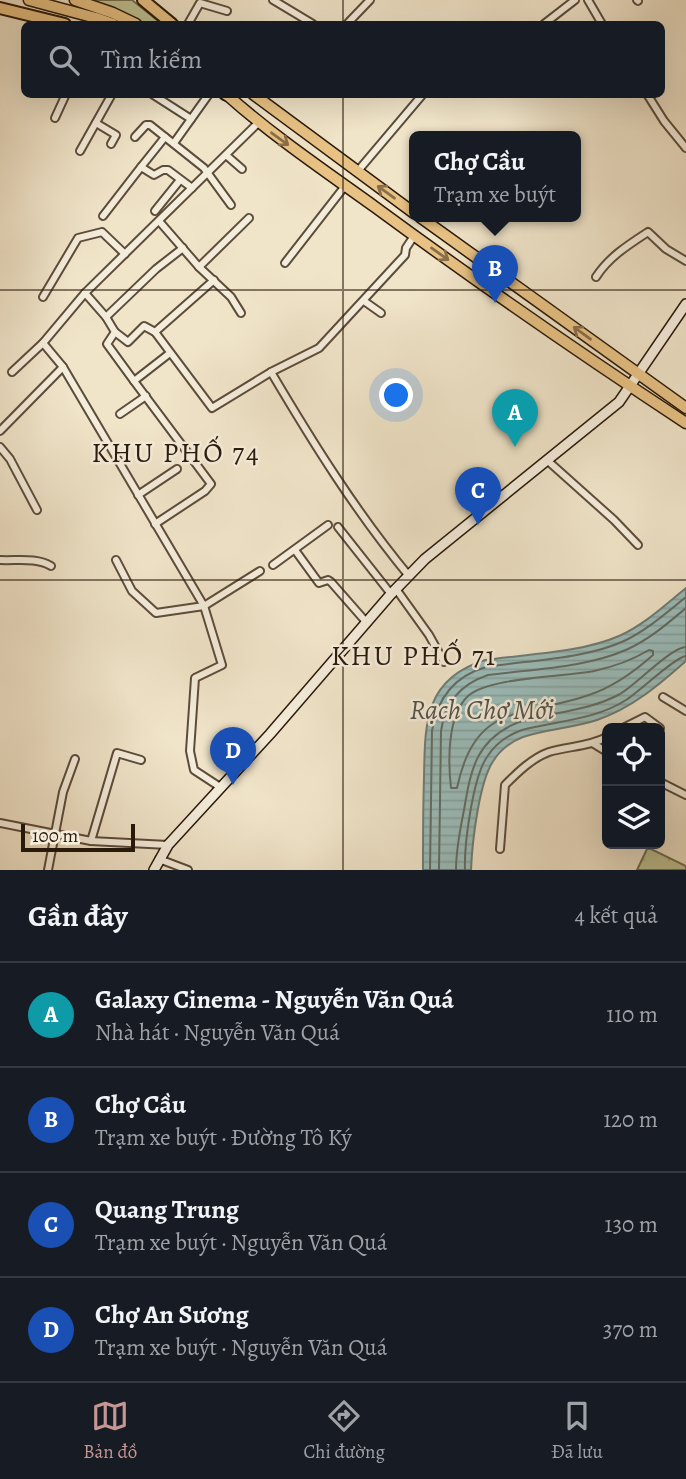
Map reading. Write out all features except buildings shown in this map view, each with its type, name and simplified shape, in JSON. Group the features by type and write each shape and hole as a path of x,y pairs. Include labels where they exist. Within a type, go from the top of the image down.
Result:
{"highway":[{"path":"143,0 168,21"},
{"path":"0,8 53,21"}],"main road":[{"path":"29,0 104,21"},
{"path":"75,0 129,21"},
{"path":"229,98 258,123 414,236 686,423"},
{"path":"258,98 409,209"},
{"path":"345,186 357,172"},
{"path":"428,222 686,408"},
{"path":"154,870 168,845 425,559 619,402 686,304"}],"street":[{"path":"272,0 308,21"},
{"path":"350,21 370,0"},
{"path":"548,21 575,0"},
{"path":"588,0 600,21"},
{"path":"190,21 200,3 227,11"},
{"path":"55,118 64,98"},
{"path":"80,151 110,98"},
{"path":"158,98 191,118"},
{"path":"174,143 206,98"},
{"path":"357,172 420,98"},
{"path":"650,98 686,148"},
{"path":"96,123 116,135 111,144"},
{"path":"12,372 43,343 85,293 258,123"},
{"path":"135,137 147,124 174,143 208,173 231,205"},
{"path":"103,216 165,137"},
{"path":"226,155 242,169"},
{"path":"141,167 154,176 168,170 192,188"},
{"path":"155,211 180,180"},
{"path":"285,263 345,186"},
{"path":"198,267 249,218"},
{"path":"159,221 198,267 231,297 241,313"},
{"path":"43,297 78,238 102,232 125,254"},
{"path":"596,277 605,264 626,246 649,232 666,249 686,261"},
{"path":"85,293 115,332 128,342 144,326 155,332 212,408 271,372 319,348 405,255 414,236"},
{"path":"106,317 156,269 183,248"},
{"path":"155,332 214,280"},
{"path":"364,301 381,313"},
{"path":"115,332 107,344 211,484 205,491 155,524"},
{"path":"43,343 63,367 204,606 222,665 195,678 190,751 194,770 220,787"},
{"path":"134,381 170,353"},
{"path":"0,431 63,367"},
{"path":"271,372 353,504 409,576"},
{"path":"120,414 146,396"},
{"path":"0,447 10,459 37,510"},
{"path":"548,461 638,545"},
{"path":"138,495 177,469"},
{"path":"273,565 328,525"},
{"path":"338,527 429,635 444,663"},
{"path":"295,550 318,582 331,582 367,623"},
{"path":"0,560 31,560 45,562 51,566"},
{"path":"116,561 132,592 156,613 204,606 260,571"},
{"path":"663,697 686,711"},
{"path":"633,723 646,716 654,723"},
{"path":"500,849 505,785 520,770 548,752 594,744 602,740"},
{"path":"594,744 602,749"},
{"path":"92,841 117,752 141,760"},
{"path":"48,870 63,792 75,759"},
{"path":"665,784 686,795"},
{"path":"0,823 92,841 168,845"},
{"path":"159,859 188,870"}],"green space":[{"path":"85,0 132,0 158,21 137,21"},
{"path":"647,849 686,866 686,870 637,870"}],"water":[{"name":"Rạch Chợ Mới","path":"686,588 686,661 645,695 610,715 588,723 523,737 507,746 494,760 484,782 471,870 423,870 425,739 432,706 439,691 450,679 465,668 485,660 604,642 646,620"}],"place":[{"name":"Chợ Cầu","path":"495,303"},
{"name":"Galaxy Cinema - Nguyễn Văn Quá","path":"515,447"},
{"name":"Quang Trung","path":"478,525"},
{"name":"Chợ An Sương","path":"233,785"}],"district":[{"name":"KHU PHỐ 74","path":"176,452"},
{"name":"KHU PHỐ 71","path":"414,655"}]}
